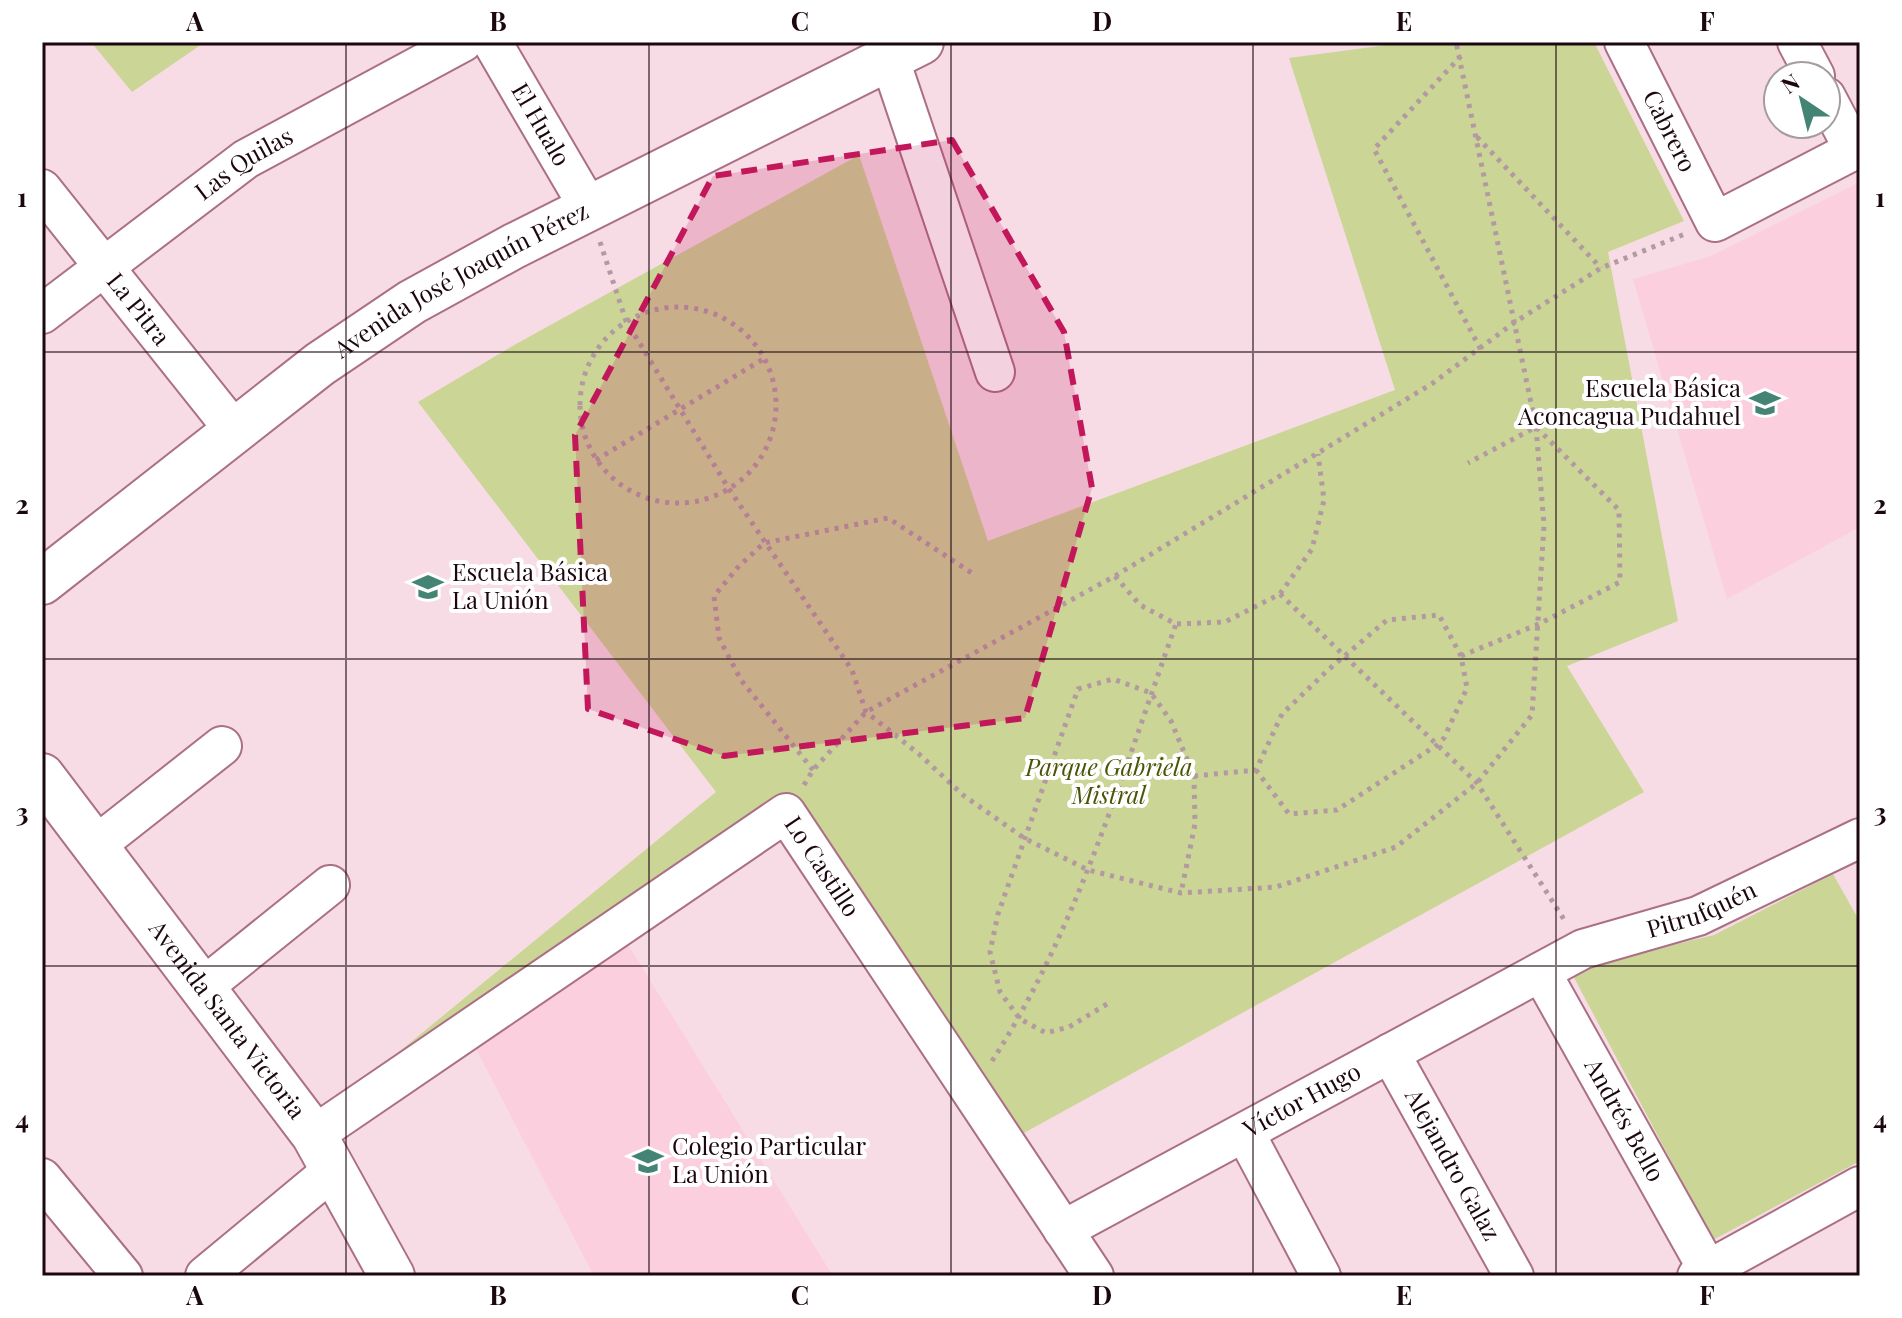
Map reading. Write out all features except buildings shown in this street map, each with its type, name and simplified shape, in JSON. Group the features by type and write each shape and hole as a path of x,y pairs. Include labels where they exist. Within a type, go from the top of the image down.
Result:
{"main road":[{"name":"Avenida José Joaquín Pérez","path":"42,582 320,364 412,302 475,266 905,49"},
{"name":"Avenida Santa Victoria","path":"42,776 323,1152 392,1276"}],"street":[{"name":"Las Quilas","path":"42,314 246,159 463,42"},
{"name":"El Hualo","path":"492,42 589,208"},
{"name":"Cabrero","path":"1624,42 1715,222"},
{"path":"1797,42 1807,60"},
{"path":"905,49 995,372"},
{"path":"1715,222 1857,149 1842,124"},
{"name":"La Pitra","path":"42,189 234,430"},
{"path":"95,846 222,746"},
{"name":"Lo Castillo","path":"205,1276 323,1152 786,813 1094,1276"},
{"name":"Pitrufquén","path":"1541,972 1583,949 1698,916 1860,838"},
{"path":"202,988 330,885"},
{"name":"Víctor Hugo","path":"1063,1230 1541,972"},
{"name":"Andrés Bello","path":"1541,972 1703,1273"},
{"name":"Alejandro Galaz","path":"1390,1053 1514,1276"},
{"path":"1245,1133 1321,1276"},
{"path":"42,1179 123,1276"},
{"path":"1703,1273 1860,1188"}],"path":[{"path":"589,208 626,321 729,489 852,670 866,712 919,754 963,795 1024,838 1088,870 1181,893 1276,887 1396,847 1477,783 1532,715 1544,525 1536,427 1456,42"},
{"path":"1461,56 1374,149 1481,350"},
{"path":"1477,137 1601,268"},
{"path":"786,813 813,770 866,712 1115,576 1433,383 1515,322 1601,268 1715,222"},
{"path":"677,306 704,309 729,319 750,336 765,358 775,386 776,416 768,445 752,470 729,489 701,501 671,503 642,496 616,482 596,460 583,431 579,400 586,369 602,342 626,321 651,310 677,306"},
{"path":"596,460 765,358"},
{"path":"1468,463 1536,427"},
{"path":"1461,656 1539,624 1620,582 1619,510 1536,427"},
{"path":"1115,576 1140,605 1176,624 1225,622 1280,594 1312,549 1324,500 1318,453"},
{"path":"813,770 741,680 719,638 714,596 739,566 764,543 888,518 975,575"},
{"path":"1280,594 1477,783 1583,949"},
{"path":"1439,615 1461,656 1467,688 1444,738 1437,745 1337,810 1289,814 1256,770 1282,714 1343,657 1387,620 1439,615"},
{"path":"971,1093 1020,1019 1088,870 1176,624"},
{"path":"1107,1004 1069,1027 1046,1033 1020,1019 1000,992 990,952 998,914 1078,689 1113,679 1151,693 1171,721 1194,776 1195,824 1181,893"},
{"path":"1194,776 1256,770"}],"highlighted area":[{"path":"952,140 1064,332 1092,488 1025,718 724,756 588,709 575,435 713,176"}],"shaded area":[{"name":"Escuela Básica Aconcagua Pudahuel","path":"1860,182 1860,527 1727,599 1633,279 1711,256"},
{"name":"Colegio Particular La Unión","path":"627,943 833,1276 594,1276 475,1047"}],"green space":[{"path":"91,42 205,42 132,92"},
{"name":"Parque Gabriela Mistral","path":"1410,42 1594,42 1684,221 1608,252 1678,621 1567,666 1644,792 1022,1134 790,793 393,1063 389,1060 716,792 418,402 516,344 859,155 988,541 1395,390 1289,58"},
{"path":"1833,874 1860,922 1860,1161 1713,1240 1570,970 1714,935"}],"place":[{"name":"Escuela Básica Aconcagua Pudahuel","path":"1765,403"},
{"name":"Escuela Básica La Unión","path":"428,587"},
{"name":"Colegio Particular La Unión","path":"648,1161"}]}
